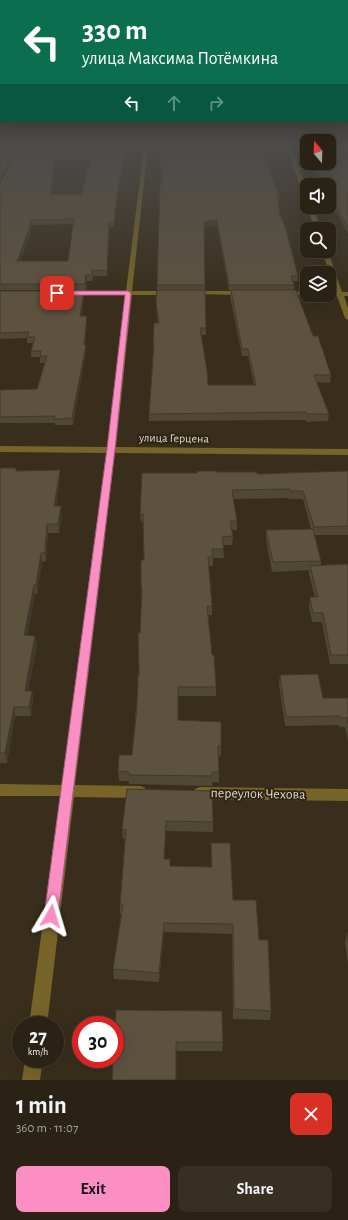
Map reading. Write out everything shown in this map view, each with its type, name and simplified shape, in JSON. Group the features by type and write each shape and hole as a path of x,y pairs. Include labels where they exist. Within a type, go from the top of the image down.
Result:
{"street":[{"path":"39,1016 111,449 140,197"},
{"path":"327,258 348,318"},
{"path":"60,293 175,293"},
{"path":"183,293 253,293"},
{"path":"276,294 300,294"},
{"path":"336,294 348,294"},
{"name":"улица Герцена","path":"0,449 348,452"},
{"path":"0,790 153,792"},
{"name":"переулок Чехова","path":"184,793 348,795"},
{"path":"31,1080 33,1068"}],"building":[{"path":"0,197 117,197 114,222 109,222 107,271 92,270 92,275 86,275 85,284 0,284","holes":["74,219 68,261 17,261 29,230 31,220"]},
{"path":"160,197 276,197 280,210 278,210 286,229 298,276 291,276 294,285 229,285 217,220 204,222 205,285 157,285"},
{"path":"336,197 348,197 348,228 337,207"},
{"path":"157,290 205,290 206,328 200,328 208,385 256,385 248,349 242,349 231,290 296,290 313,336 318,336 331,375 314,375 329,414 307,414 306,412 149,414 154,345 154,323 159,323 156,302"},
{"path":"0,291 84,291 80,316 87,316 84,345 86,345 72,418 54,419 55,416 0,417 0,390 37,389 47,356 40,356 41,351 31,351 35,337 27,337 29,332 0,333"},
{"path":"0,468 16,468 16,471 60,470 54,506 61,506 58,524 47,524 45,553 41,553 36,585 34,585 24,635 35,636 25,691 32,691 29,707 14,707 5,753 0,753"},
{"path":"197,471 257,472 257,474 348,471 348,526 314,527 303,491 290,491 290,489 232,490 237,521 230,521 233,536 222,537 224,549 212,549 213,557 208,557 212,606 207,606 212,655 214,655 216,687 178,687 178,720 221,722 221,746 218,746 219,772 212,772 212,776 129,775 129,772 118,771 119,755 132,755 137,706 139,675 138,633 140,633 142,587 141,560 144,560 143,514 140,514 142,473 197,473"},
{"path":"313,529 321,561 273,562 266,530"},
{"path":"348,564 348,655 331,655 323,613 313,613 310,597 318,597 310,566"},
{"path":"318,674 323,698 348,698 348,724 347,718 341,718 340,716 286,717 280,675"},
{"path":"127,789 212,791 213,822 166,821 164,859 170,859 170,866 212,867 211,843 230,843 233,900 256,900 259,940 268,940 271,1011 234,1009 233,924 164,923 159,973 113,969 123,904 120,904 126,830 122,829"},
{"path":"116,1010 222,1011 223,1042 176,1042 176,1080 112,1080 113,1068 124,1068 124,1016 116,1016"}],"route":[{"path":"51,916 111,449 128,293 57,293"}]}
